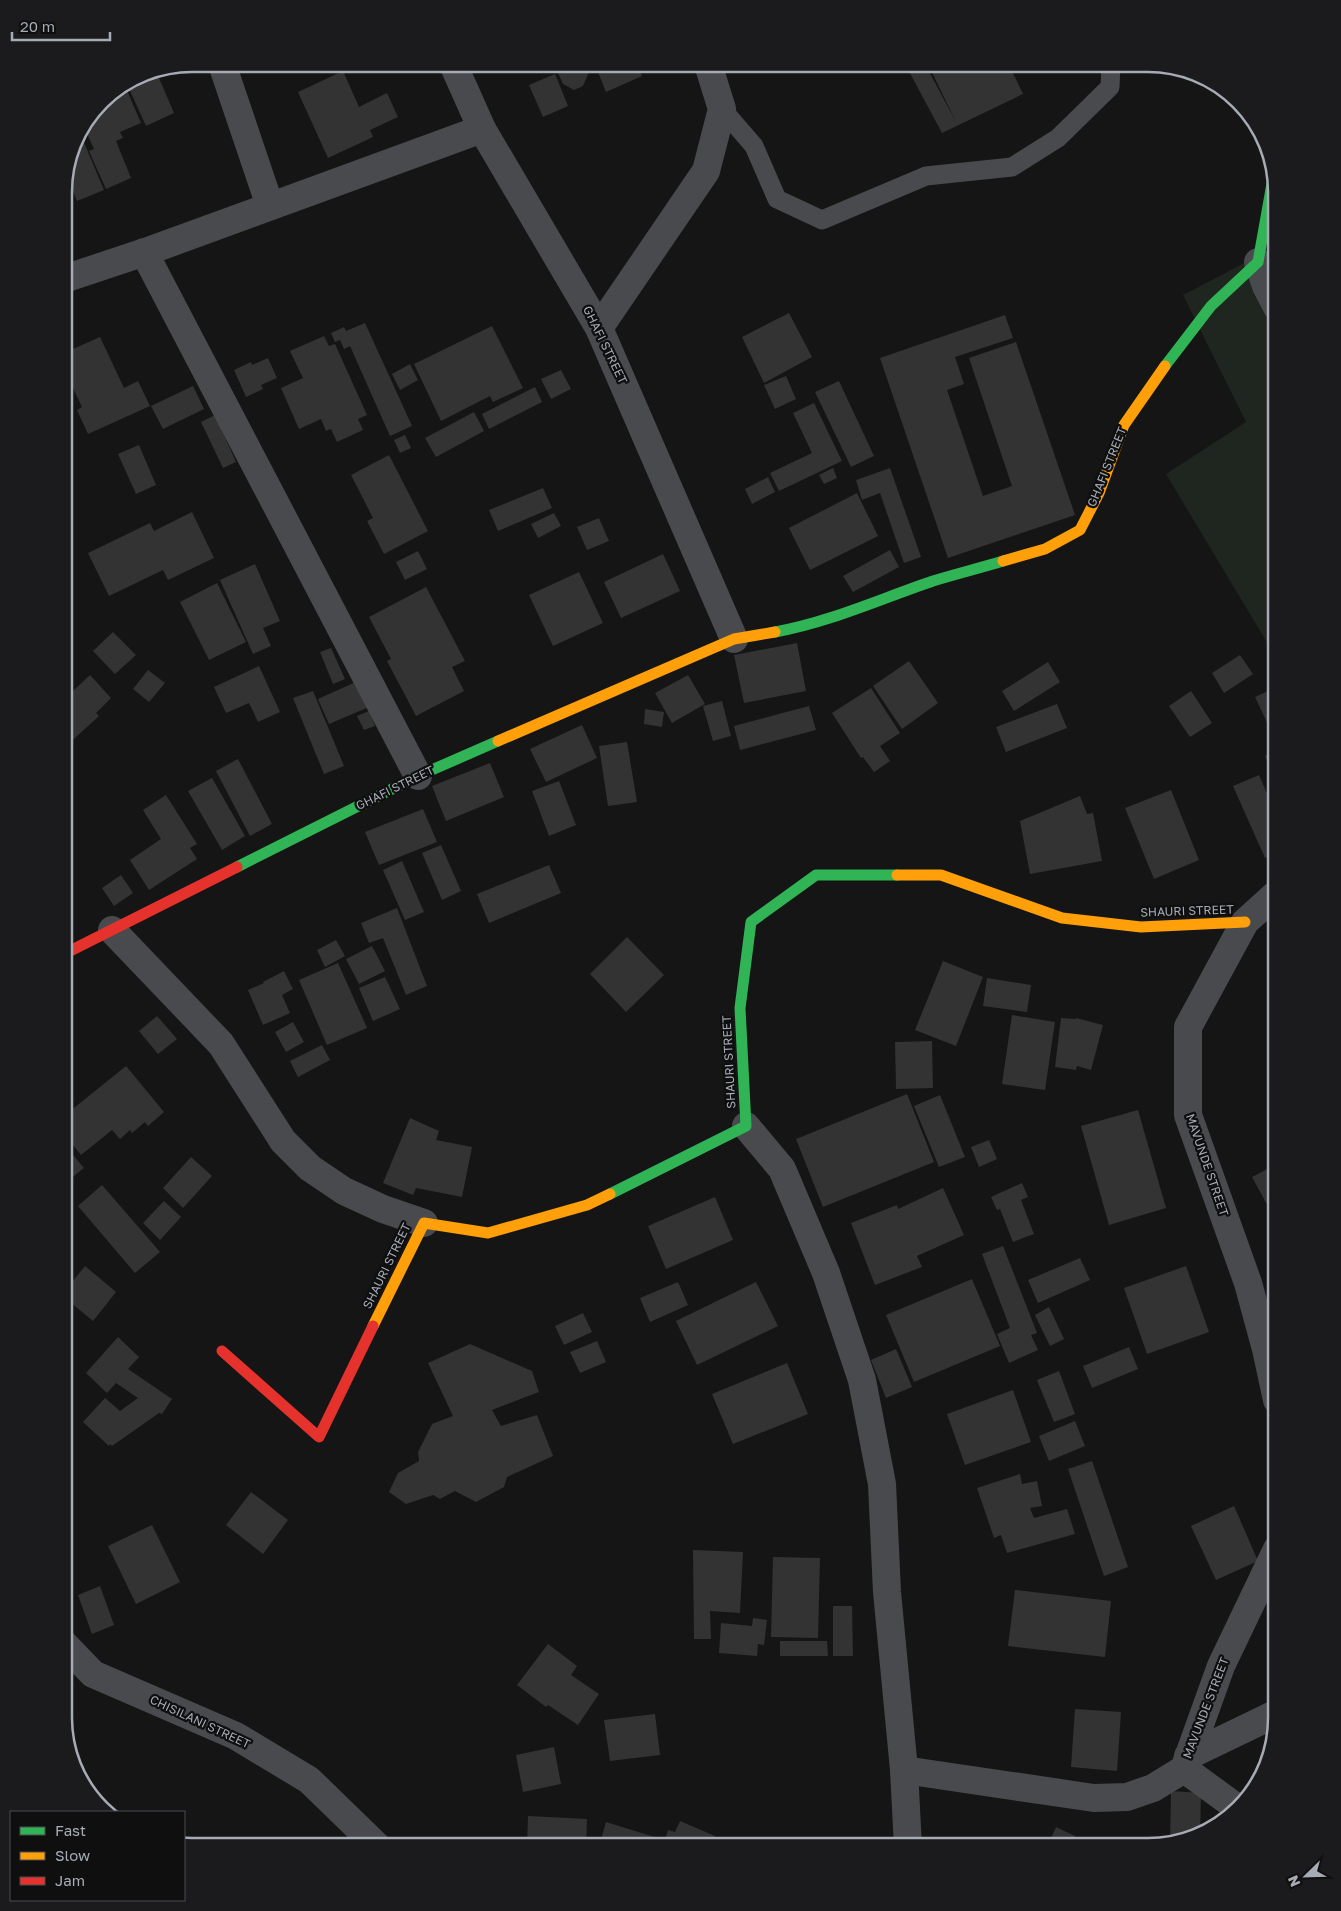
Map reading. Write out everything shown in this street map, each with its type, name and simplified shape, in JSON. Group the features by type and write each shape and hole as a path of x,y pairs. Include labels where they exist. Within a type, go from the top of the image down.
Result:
{"street":[{"path":"225,72 270,206"},
{"name":"GHAFI STREET","path":"457,72 482,129 599,328 734,639"},
{"path":"599,328 706,171 722,109 711,73"},
{"path":"73,276 482,129"},
{"path":"1268,206 1258,262 1268,290"},
{"path":"144,252 418,776"},
{"name":"GHAFI STREET","path":"73,946 112,930 418,776 734,639 801,626 859,610 934,581 1044,549 1080,530 1099,493 1124,425 1162,369 1211,306 1258,262"},
{"name":"SHAURI STREET","path":"222,1352 319,1437 424,1223 488,1234 587,1205 746,1126 740,1008 751,922 816,875 941,875 1062,918 1140,927 1245,922"},
{"name":"MAVUNDE STREET","path":"1268,901 1245,922 1188,1027 1188,1115 1248,1283 1268,1358"},
{"path":"112,930 221,1044 283,1142 310,1168 344,1191 383,1209 424,1223"},
{"path":"746,1126 782,1169 826,1273 862,1380 882,1484 887,1592 904,1770 908,1838"},
{"name":"MAVUNDE STREET","path":"904,1770 1094,1798 1127,1797 1153,1788 1186,1762 1221,1666 1268,1568"},
{"name":"CHISILANI STREET","path":"72,1652 93,1674 236,1736 309,1780 369,1838"},
{"path":"1232,1804 1186,1762 1268,1718"}],"lane":[{"path":"722,109 754,146 776,199 822,220 926,176 1012,167 1058,138 1110,87 1111,73"}],"shaded area":[{"path":"1268,251 1268,644 1166,474 1246,422 1183,295"}],"building":[{"path":"344,72 359,107 387,93 398,117 370,130 373,137 328,158 298,92"},
{"path":"558,72 589,72 583,86 574,90 563,84"},
{"path":"598,72 641,72 642,76 606,92"},
{"path":"910,73 930,73 956,122 932,73 1013,73 1023,94 942,133"},
{"path":"555,74 568,106 543,117 529,85"},
{"path":"159,78 174,113 146,126 130,90"},
{"path":"127,92 141,123 120,132 123,138 116,141 131,178 106,189 89,151 94,149 87,135 89,132 97,119 113,102"},
{"path":"84,142 104,190 77,201 73,192 73,184 77,161"},
{"path":"789,313 812,357 764,383 742,337"},
{"path":"1005,315 1013,338 955,357 964,384 947,390 983,496 1012,486 969,358 1016,342 1075,515 948,558 880,358"},
{"path":"365,323 412,426 390,436 350,346 344,349 340,340 335,342 331,333 344,327 346,331"},
{"path":"492,326 523,388 493,402 490,396 441,421 414,364"},
{"path":"324,336 329,346 335,344 367,415 358,419 363,430 337,442 331,429 326,431 321,419 299,429 281,388 303,378 290,351"},
{"path":"100,337 124,388 138,381 150,406 88,434 77,410 82,407 73,388 73,349"},
{"path":"268,358 277,378 261,385 263,389 246,397 234,370 251,362 252,365"},
{"path":"410,364 418,380 400,390 392,374"},
{"path":"561,370 571,389 551,399 541,379"},
{"path":"786,376 796,399 775,409 764,385"},
{"path":"839,381 874,456 851,467 815,392"},
{"path":"193,386 204,409 163,429 151,406"},
{"path":"535,387 542,402 489,429 482,414"},
{"path":"814,403 842,461 779,491 770,473 812,453 793,413"},
{"path":"474,412 484,431 436,457 425,438"},
{"path":"215,415 236,462 223,468 201,422"},
{"path":"405,435 411,448 400,453 394,440"},
{"path":"139,445 156,485 136,494 118,454"},
{"path":"389,455 428,531 384,554 367,521 373,518 351,475"},
{"path":"833,468 837,478 824,484 819,475"},
{"path":"890,468 921,557 904,563 880,493 862,500 856,480"},
{"path":"768,477 775,492 752,504 745,489"},
{"path":"543,488 552,508 498,531 489,510"},
{"path":"857,493 878,536 810,570 789,528"},
{"path":"192,512 214,558 168,580 163,570 109,596 88,553 150,523 154,531"},
{"path":"554,513 561,526 538,538 531,524"},
{"path":"599,518 609,541 587,550 577,527"},
{"path":"890,550 899,567 853,592 843,576"},
{"path":"418,551 427,569 405,580 396,562"},
{"path":"663,554 680,591 621,618 604,582"},
{"path":"255,564 280,621 263,628 271,646 253,654 220,580"},
{"path":"579,572 603,623 553,646 529,595"},
{"path":"217,583 246,642 209,660 180,602"},
{"path":"426,587 465,661 452,667 464,691 416,716 387,661 391,659 369,617"},
{"path":"113,632 136,655 115,674 93,651"},
{"path":"797,643 806,691 744,703 734,655"},
{"path":"331,648 345,679 333,684 320,652"},
{"path":"1240,655 1253,674 1224,693 1212,673"},
{"path":"909,661 938,703 902,729 873,686"},
{"path":"1048,662 1060,682 1014,711 1002,691"},
{"path":"259,666 280,712 258,722 249,703 226,713 214,687"},
{"path":"148,670 165,683 149,702 133,689"},
{"path":"90,675 111,698 96,713 99,716 73,740 73,691"},
{"path":"688,675 705,704 672,723 655,693"},
{"path":"358,681 369,707 329,724 318,699"},
{"path":"871,688 900,733 880,746 890,761 874,772 863,757 861,758 832,713"},
{"path":"313,691 344,766 324,774 293,698"},
{"path":"1191,691 1212,723 1190,737 1169,706"},
{"path":"1268,691 1268,725 1255,697"},
{"path":"722,701 731,736 713,741 703,706"},
{"path":"1057,704 1067,728 1006,752 996,727"},
{"path":"809,706 816,730 740,750 734,726"},
{"path":"645,709 664,712 662,727 644,724"},
{"path":"369,711 375,726 364,730 357,716"},
{"path":"582,725 597,758 546,782 530,749"},
{"path":"627,742 637,802 608,806 599,746"},
{"path":"238,759 272,824 250,836 216,771"},
{"path":"490,763 504,797 446,821 432,786"},
{"path":"1259,775 1268,796 1268,856 1265,858 1233,786"},
{"path":"212,778 245,836 222,850 188,791"},
{"path":"559,781 576,825 549,836 532,791"},
{"path":"1171,790 1199,860 1154,879 1125,808"},
{"path":"166,795 197,844 190,848 197,859 149,890 130,860 161,839 143,810"},
{"path":"1080,796 1087,814 1093,813 1102,861 1030,874 1020,821"},
{"path":"423,809 437,842 379,865 365,832"},
{"path":"441,845 461,891 442,900 422,853"},
{"path":"402,861 424,912 405,920 383,870"},
{"path":"549,865 561,893 489,923 477,894"},
{"path":"121,875 133,893 114,906 102,888"},
{"path":"397,908 427,986 406,995 383,938 369,943 361,923"},
{"path":"627,937 664,975 626,1012 590,974"},
{"path":"336,940 345,956 325,967 317,950"},
{"path":"372,946 385,971 359,984 346,959"},
{"path":"943,961 983,977 956,1046 915,1030"},
{"path":"338,963 367,1028 327,1045 299,980"},
{"path":"284,971 293,989 282,995 290,1013 263,1025 248,990"},
{"path":"385,977 400,1009 373,1021 359,988"},
{"path":"987,978 1031,985 1027,1012 983,1006"},
{"path":"1012,1015 1055,1022 1045,1090 1002,1084"},
{"path":"157,1016 177,1039 158,1054 139,1031"},
{"path":"1061,1018 1076,1018 1103,1025 1091,1070 1077,1066 1076,1070 1055,1067"},
{"path":"293,1022 304,1042 286,1052 275,1032"},
{"path":"932,1041 933,1088 896,1089 895,1042"},
{"path":"322,1045 330,1060 298,1077 290,1061"},
{"path":"126,1066 164,1112 148,1126 145,1122 132,1133 130,1130 120,1139 112,1130 81,1155 72,1144 72,1109"},
{"path":"907,1094 934,1162 823,1207 796,1139"},
{"path":"940,1095 965,1157 939,1167 914,1106"},
{"path":"1138,1110 1166,1208 1109,1225 1081,1126"},
{"path":"410,1118 439,1131 436,1140 472,1147 462,1197 416,1188 413,1195 383,1183"},
{"path":"989,1140 997,1159 979,1167 971,1147"},
{"path":"72,1154 84,1168 72,1177"},
{"path":"191,1157 212,1176 183,1208 163,1188"},
{"path":"1268,1169 1268,1206 1252,1177"},
{"path":"1022,1183 1028,1197 1021,1200 1034,1234 1013,1242 1000,1209 997,1210 991,1197"},
{"path":"102,1185 160,1252 135,1273 78,1206"},
{"path":"943,1188 964,1235 917,1256 922,1267 875,1285 851,1223 897,1205 898,1209"},
{"path":"715,1197 733,1240 666,1269 648,1226"},
{"path":"164,1201 181,1217 160,1240 143,1223"},
{"path":"1003,1246 1037,1333 1031,1335 1038,1350 1009,1363 997,1334 1010,1328 982,1254"},
{"path":"1080,1258 1090,1280 1038,1303 1028,1280"},
{"path":"85,1266 116,1292 93,1321 72,1304 72,1282"},
{"path":"1186,1266 1209,1332 1147,1354 1124,1288"},
{"path":"972,1279 1000,1346 914,1382 886,1315"},
{"path":"678,1282 688,1305 650,1322 640,1298"},
{"path":"756,1282 778,1326 697,1365 676,1321"},
{"path":"1049,1307 1064,1339 1050,1346 1035,1315"},
{"path":"583,1313 592,1332 564,1345 555,1326"},
{"path":"118,1337 139,1357 128,1369 172,1399 162,1414 159,1413 112,1446 110,1444 109,1446 83,1422 105,1398 120,1411 138,1398 116,1383 107,1393 86,1373"},
{"path":"597,1341 606,1362 580,1373 570,1352"},
{"path":"470,1344 532,1371 539,1392 492,1410 501,1426 537,1415 553,1456 507,1477 504,1487 476,1502 455,1491 440,1499 433,1495 406,1504 389,1492 398,1473 419,1461 418,1452 432,1424 453,1416 428,1363"},
{"path":"1129,1347 1138,1369 1092,1388 1083,1366"},
{"path":"896,1349 912,1387 886,1398 871,1360"},
{"path":"787,1363 808,1414 733,1444 712,1394"},
{"path":"1059,1371 1075,1414 1054,1422 1037,1380"},
{"path":"1013,1390 1031,1442 965,1465 947,1414"},
{"path":"1075,1421 1085,1446 1049,1461 1039,1436"},
{"path":"1092,1461 1128,1567 1104,1576 1068,1469"},
{"path":"1020,1474 1022,1484 1037,1481 1042,1506 1030,1508 1034,1518 1067,1509 1075,1534 1007,1553 1001,1535 994,1538 977,1488"},
{"path":"251,1492 288,1520 263,1554 226,1525"},
{"path":"1234,1506 1258,1561 1216,1580 1191,1526"},
{"path":"152,1525 180,1582 136,1604 108,1546"},
{"path":"693,1550 743,1552 740,1613 710,1611 711,1639 694,1639"},
{"path":"773,1557 820,1558 818,1638 771,1637"},
{"path":"100,1586 114,1625 92,1634 78,1595"},
{"path":"1015,1590 1111,1601 1105,1657 1008,1646"},
{"path":"833,1606 852,1606 853,1656 833,1656"},
{"path":"753,1618 767,1620 764,1645 758,1644 757,1656 719,1653 721,1623 752,1626"},
{"path":"780,1641 827,1641 828,1656 780,1656"},
{"path":"548,1644 577,1666 571,1675 599,1694 578,1725 548,1705 546,1707 517,1685"},
{"path":"1075,1709 1121,1712 1117,1771 1071,1767"},
{"path":"655,1714 660,1755 610,1761 604,1720"},
{"path":"554,1747 561,1784 523,1792 516,1755"},
{"path":"1171,1791 1201,1793 1200,1826 1170,1836"},
{"path":"528,1816 587,1819 586,1838 527,1838"},
{"path":"680,1821 715,1836 714,1838 666,1838 668,1830 675,1832"},
{"path":"606,1822 658,1838 602,1838"},
{"path":"1056,1827 1075,1836 1074,1838 1051,1838"}],"traffic: fast":[{"path":"1165,366 1211,306 1258,262 1268,206"},
{"path":"775,632 835,616 933,581 1003,561"},
{"path":"237,867 418,776 498,741"},
{"path":"610,1194 746,1126 740,1008 751,922 816,875 897,875"}],"traffic: slow":[{"path":"1003,561 1045,549 1080,530 1099,493 1124,425 1165,366"},
{"path":"498,741 734,639 775,632"},
{"path":"897,875 941,875 1062,918 1141,927 1245,922"},
{"path":"373,1326 424,1223 488,1233 587,1205 610,1194"}],"traffic: jam":[{"path":"73,950 237,867"},
{"path":"222,1351 319,1437 373,1326"}]}
